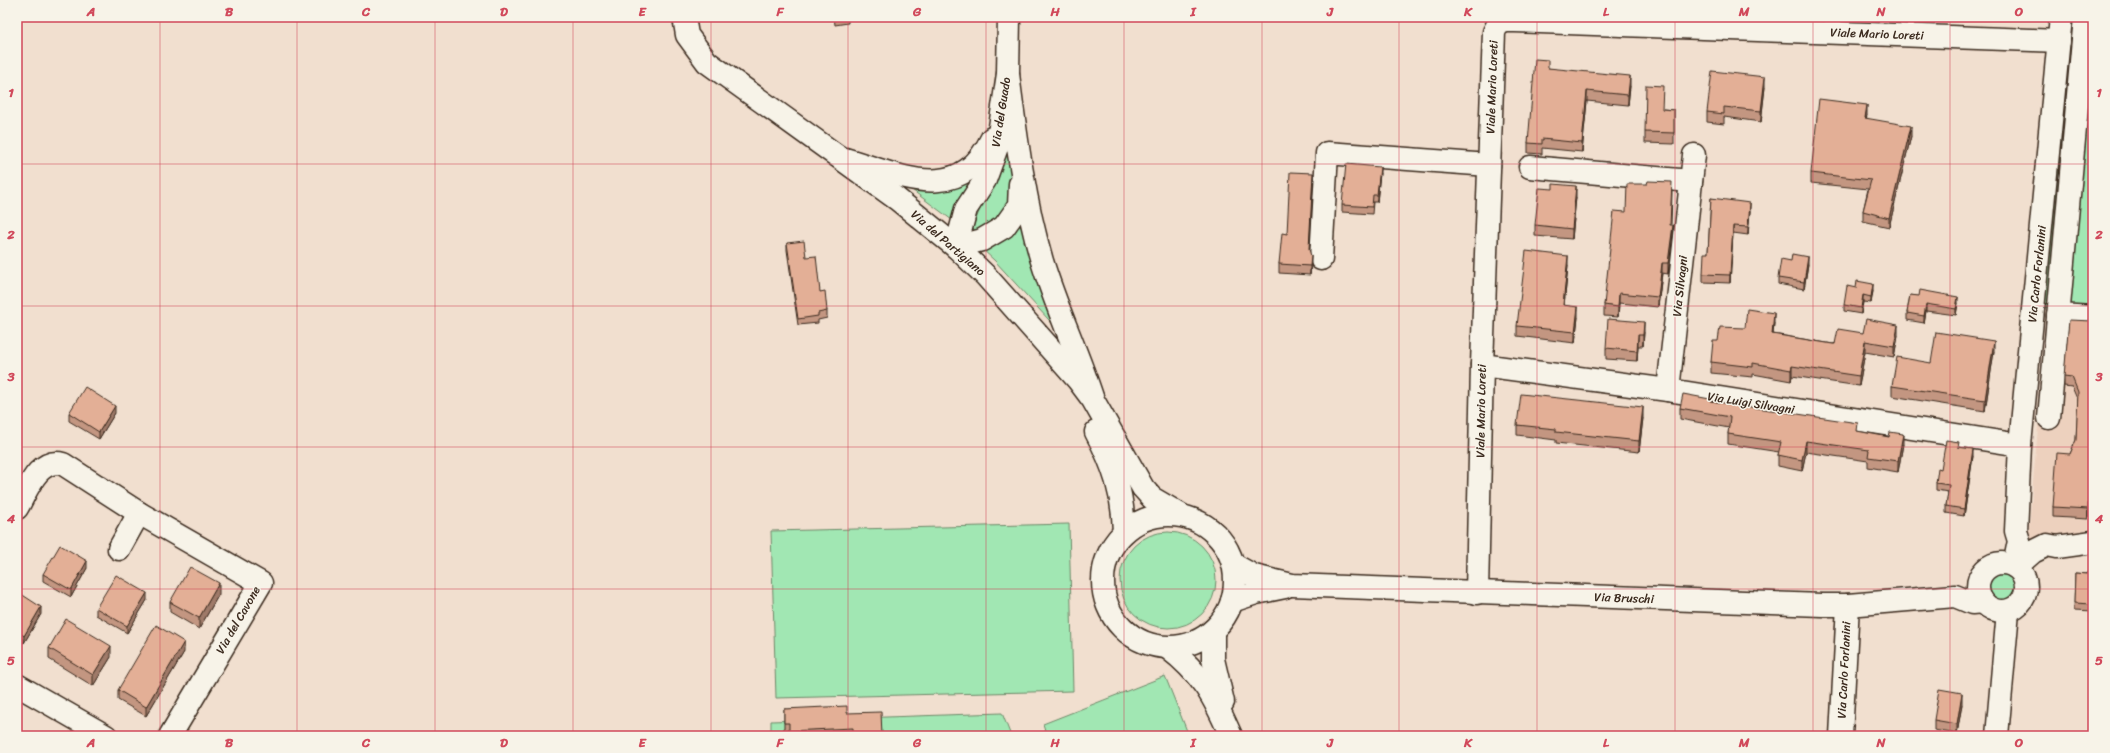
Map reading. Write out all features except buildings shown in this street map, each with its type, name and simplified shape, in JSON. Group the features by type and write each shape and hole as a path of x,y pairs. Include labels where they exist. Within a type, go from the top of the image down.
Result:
{"street":[{"name":"Via del Partigiano","path":"684,17 688,35 707,62 897,199 956,247 985,275 1044,341 1093,400 1143,488 1152,498 1181,516"},
{"name":"Via del Guado","path":"956,247 966,210 985,180 997,147 1008,74 1009,17"},
{"name":"Via Carlo Forlanini","path":"2006,571 2019,541 2016,531 2020,445 2061,17"},
{"path":"2049,418 2085,17"},
{"name":"Viale Mario Loreti","path":"1477,593 1482,365 1489,165 1494,32 1498,24 1506,21 2059,41"},
{"path":"1008,74 1021,162 1033,225 1042,261 1055,301 1076,350 1093,400"},
{"path":"840,158 916,180 940,181 959,176 974,164 988,145 1001,117"},
{"path":"1321,259 1327,153 1489,165"},
{"name":"Via Silvagni","path":"1668,390 1694,155"},
{"path":"956,247 982,240 1004,227 1019,206 1021,162"},
{"path":"1530,167 1691,181"},
{"path":"2058,315 2093,317"},
{"name":"Via del Partigiano","path":"1044,341 1083,406 1115,473 1122,503 1124,532"},
{"name":"Via Luigi Silvagni","path":"1482,365 1668,390 2020,445"},
{"name":"Via del Cavone","path":"17,508 40,470 47,464 56,462 63,464 139,513 260,583 170,736"},
{"path":"119,549 139,513"},
{"path":"1160,515 1181,516 1199,522 1215,533 1226,548 1234,565 1236,583 1232,601 1225,617 1213,631 1200,640 1184,646 1168,648 1148,644 1130,636 1116,622 1107,605 1103,586 1104,566 1111,548 1124,532 1141,521 1160,515"},
{"path":"1983,602 1972,603 1956,596 1968,584 2006,571 2038,565 2052,556 2057,547 2093,542"},
{"name":"Via Bruschi","path":"1234,565 1254,576 1292,585 1477,593 1848,605 1956,596"},
{"path":"2006,571 2026,593 2019,605 2008,611 1994,610 1983,602 1979,590 2006,571"},
{"name":"Via Bruschi","path":"1232,601 1256,593 1292,585"},
{"name":"Via Carlo Forlanini","path":"1841,736 1848,605"},
{"path":"1997,736 2008,611"},
{"path":"1213,631 1213,659 1231,736"},
{"path":"1168,648 1185,661 1198,674 1210,692 1231,736"},
{"path":"17,685 106,736"}],"shaded area":[{"path":"2093,17 2093,527 2026,561 2056,229"}],"green space":[{"path":"2069,20 2093,21 2093,308 2042,307"},
{"path":"1009,130 1016,191 997,225 969,236 996,170"},
{"path":"983,167 956,223 904,184"},
{"path":"1024,208 1059,331 995,261 981,248"},
{"path":"1069,524 1073,691 776,698 771,531"},
{"path":"1168,532 1186,536 1195,540 1202,546 1208,553 1212,562 1216,580 1212,598 1208,607 1202,614 1195,620 1186,624 1168,628 1150,624 1141,620 1134,614 1128,607 1124,598 1120,580 1124,562 1128,553 1134,546 1141,540 1150,536"},
{"path":"1999,571 2005,571 2015,578 2018,587 2017,593 2011,600 2005,603 1999,603 1989,596 1986,590 1986,584 1993,574"},
{"path":"1165,676 1189,736 1047,736 1043,724"},
{"path":"1002,713 1011,736 771,736 771,721"}]}
